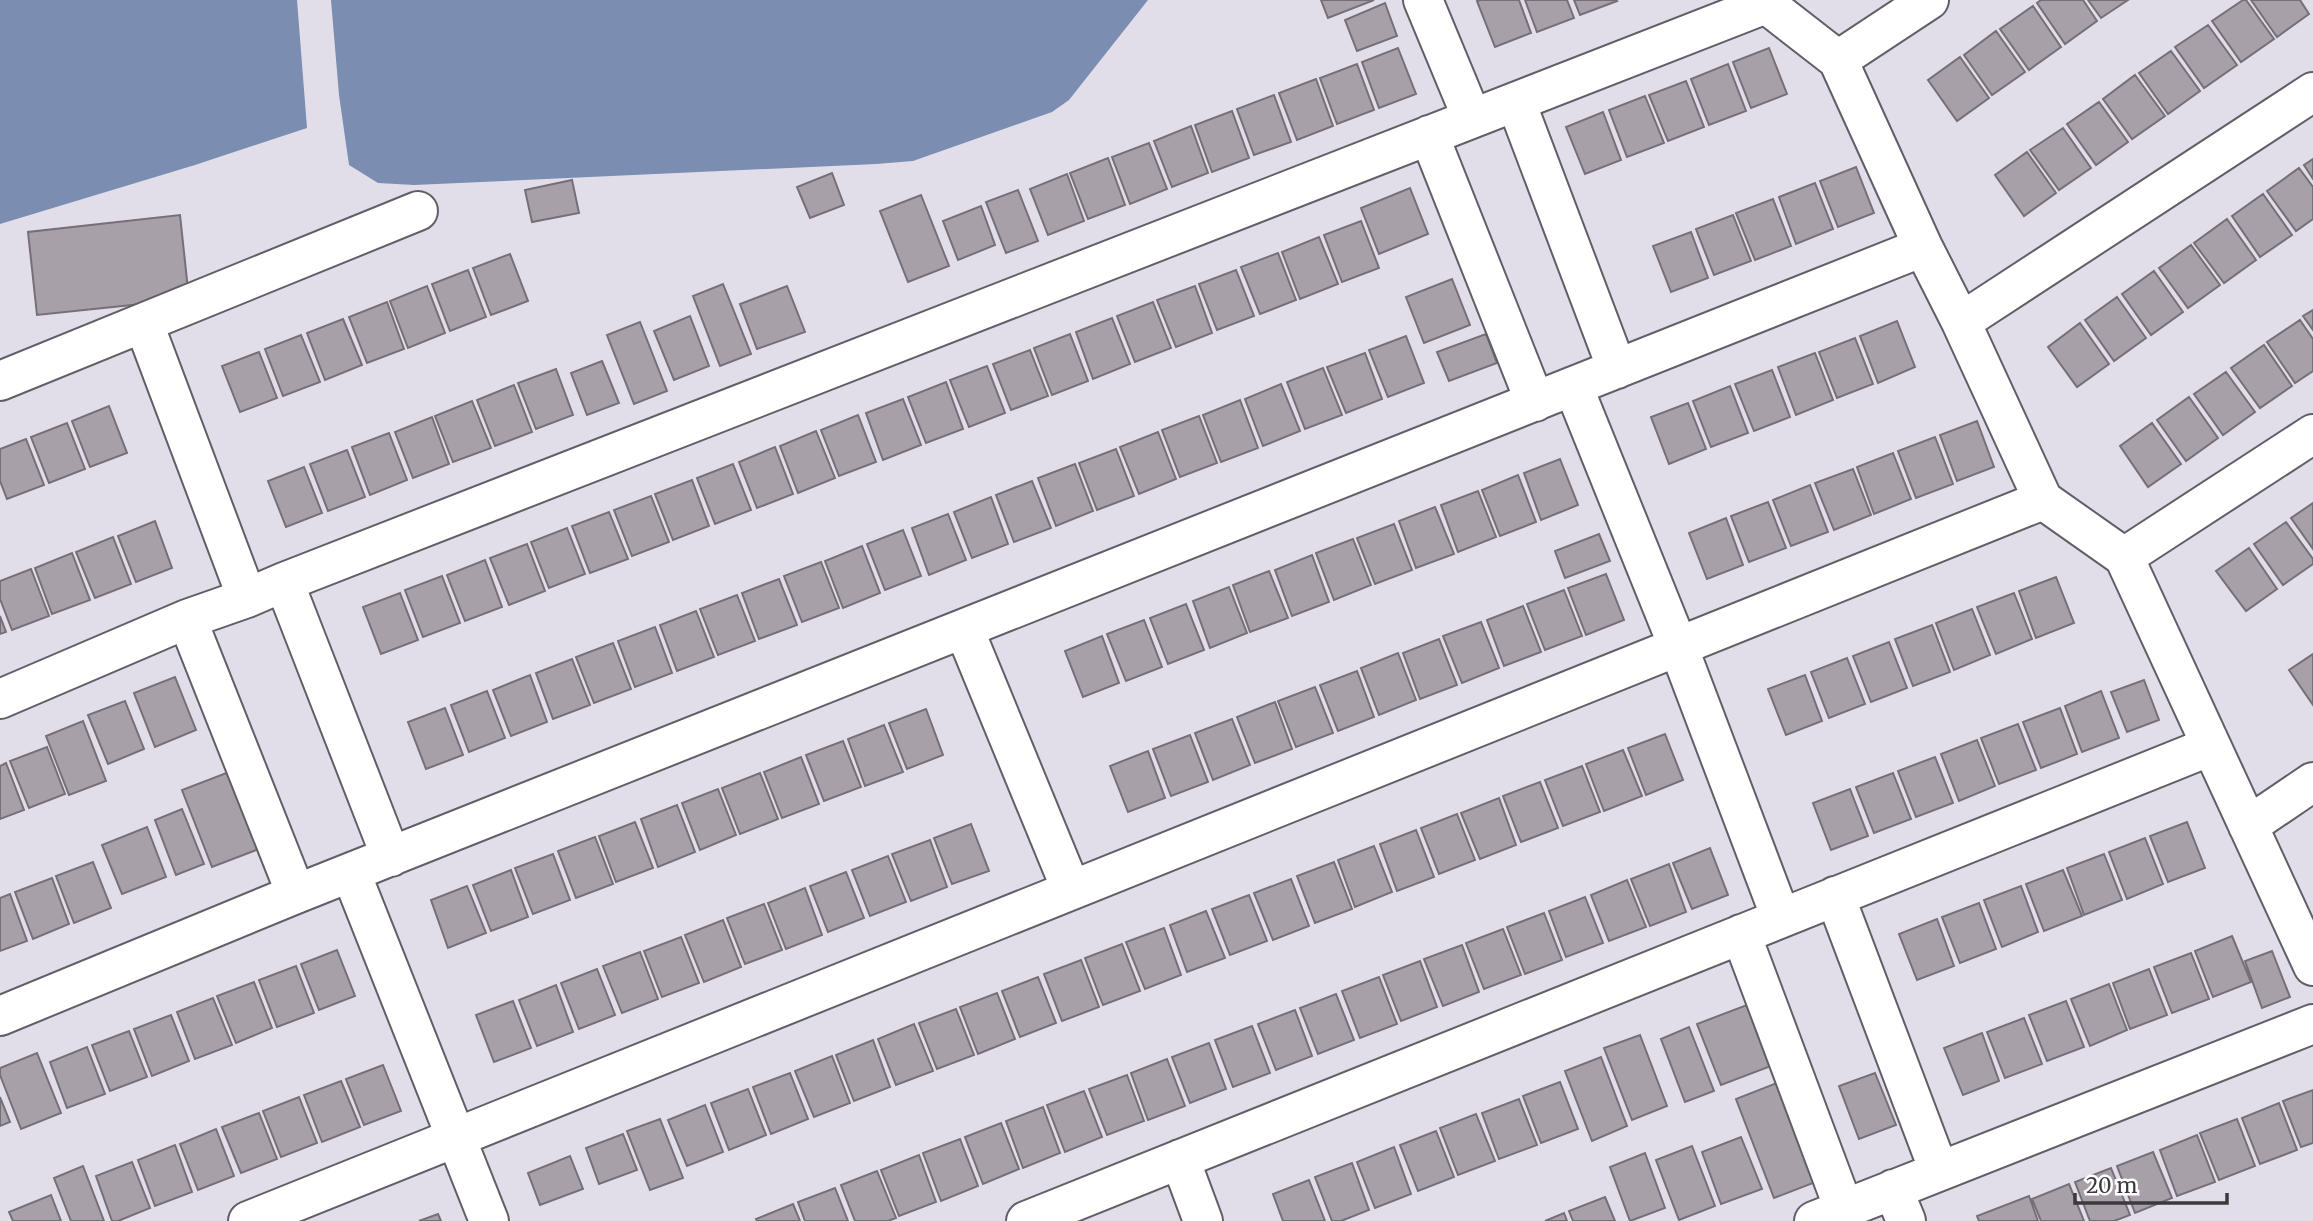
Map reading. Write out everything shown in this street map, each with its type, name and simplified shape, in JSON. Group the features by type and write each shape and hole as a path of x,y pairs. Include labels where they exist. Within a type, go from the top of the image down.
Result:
{"street":[{"path":"1423,0 1472,118"},
{"path":"1838,60 1929,0"},
{"path":"0,699 187,619 247,598 1516,102 1765,2 1838,60 2043,500 2124,557 2313,966"},
{"path":"1961,322 2313,92"},
{"path":"1516,102 1617,369"},
{"path":"1429,135 1535,402"},
{"path":"0,381 418,211"},
{"path":"0,1016 296,894 1923,247"},
{"path":"144,324 247,598"},
{"path":"1573,386 1678,646 1781,918"},
{"path":"2124,557 2313,434"},
{"path":"248,1221 2043,500"},
{"path":"284,582 391,857"},
{"path":"187,619 296,894"},
{"path":"964,629 1071,889"},
{"path":"1026,1221 2211,746"},
{"path":"2248,826 2313,782"},
{"path":"351,873 489,1221"},
{"path":"1835,896 1939,1171"},
{"path":"1741,934 1829,1215 1899,1205 1939,1171 2313,1024"},
{"path":"1180,1159 1203,1221"}],"water":[{"path":"0,0 297,0 307,128 0,224"},
{"path":"331,0 1148,0 1069,100 1052,112 913,161 414,185 378,183 349,165 339,95"}],"building":[{"path":"1321,0 1374,0 1328,18"},
{"path":"1519,0 1531,33 1495,47 1477,1"},
{"path":"1525,0 1567,0 1574,18 1537,32"},
{"path":"1574,0 1616,0 1617,1 1580,15"},
{"path":"2041,0 2083,0 2097,21 2065,44 2037,3"},
{"path":"2088,0 2128,0 2101,18"},
{"path":"2246,0 2274,39 2241,62 2212,21"},
{"path":"2251,0 2300,0 2309,14 2277,37"},
{"path":"1385,3 1397,36 1357,51 1345,20"},
{"path":"2033,6 2061,47 2029,70 2000,29"},
{"path":"2208,25 2237,65 2204,88 2175,47"},
{"path":"1996,31 2025,72 1992,95 1964,55"},
{"path":"1398,48 1416,94 1379,108 1362,62"},
{"path":"1769,48 1787,94 1751,108 1733,62"},
{"path":"2171,51 2200,91 2168,114 2139,73"},
{"path":"1960,57 1989,98 1957,121 1928,80"},
{"path":"1357,64 1374,110 1337,124 1320,78"},
{"path":"1728,64 1746,111 1709,125 1691,79"},
{"path":"2135,75 2165,116 2132,139 2103,99"},
{"path":"1316,79 1333,126 1297,140 1279,93"},
{"path":"1686,81 1704,127 1668,141 1649,95"},
{"path":"1274,95 1291,142 1254,155 1237,109"},
{"path":"1645,96 1664,143 1627,157 1609,110"},
{"path":"2099,102 2128,142 2096,165 2067,124"},
{"path":"1232,111 1249,158 1212,172 1195,125"},
{"path":"1603,112 1621,160 1585,174 1566,127"},
{"path":"1191,126 1208,173 1172,187 1154,141"},
{"path":"2063,128 2091,168 2059,190 2030,150"},
{"path":"1149,143 1167,189 1130,204 1112,157"},
{"path":"2027,152 2056,193 2024,216 1995,175"},
{"path":"1108,158 1125,205 1088,219 1070,173"},
{"path":"2313,159 2313,179 2304,165"},
{"path":"1856,167 1874,213 1838,227 1820,181"},
{"path":"2299,168 2313,187 2313,219 2296,231 2267,191"},
{"path":"832,173 844,205 810,218 797,187"},
{"path":"1067,174 1084,221 1048,235 1030,189"},
{"path":"572,180 579,213 532,222 525,190"},
{"path":"1815,183 1833,229 1796,244 1779,197"},
{"path":"1410,188 1428,234 1379,254 1361,208"},
{"path":"1018,190 1038,241 1006,253 986,202"},
{"path":"2263,194 2292,235 2260,257 2232,216"},
{"path":"921,195 949,266 908,282 880,211"},
{"path":"1773,199 1791,246 1755,260 1736,213"},
{"path":"981,206 995,245 958,260 943,221"},
{"path":"180,215 189,299 37,315 28,232"},
{"path":"1733,215 1751,261 1714,275 1696,229"},
{"path":"2227,219 2256,260 2224,283 2194,243"},
{"path":"1361,221 1379,268 1342,282 1324,235"},
{"path":"1691,232 1708,278 1671,292 1653,246"},
{"path":"1319,237 1338,284 1300,299 1282,252"},
{"path":"2191,245 2220,285 2188,308 2159,268"},
{"path":"1278,253 1296,300 1260,314 1241,267"},
{"path":"510,254 528,301 491,315 473,268"},
{"path":"468,270 486,317 450,331 432,284"},
{"path":"1236,270 1254,316 1217,330 1199,284"},
{"path":"2154,271 2183,312 2151,335 2122,294"},
{"path":"1452,279 1470,325 1424,343 1406,297"},
{"path":"723,284 751,354 720,366 693,296"},
{"path":"427,286 445,333 408,348 390,301"},
{"path":"787,286 805,332 757,349 740,304"},
{"path":"1195,286 1212,333 1176,347 1157,300"},
{"path":"2117,297 2146,338 2114,361 2085,320"},
{"path":"387,302 404,349 367,363 349,317"},
{"path":"1153,302 1171,348 1135,362 1117,316"},
{"path":"2313,310 2313,330 2303,316"},
{"path":"690,316 709,366 674,380 654,331"},
{"path":"1112,318 1130,364 1093,379 1076,332"},
{"path":"343,319 362,365 325,380 307,333"},
{"path":"2300,320 2313,339 2313,371 2295,383 2267,342"},
{"path":"1897,321 1915,367 1878,383 1860,336"},
{"path":"640,322 667,391 634,404 607,335"},
{"path":"2080,323 2109,364 2077,387 2048,347"},
{"path":"1070,334 1088,381 1052,395 1034,348"},
{"path":"1486,334 1497,363 1449,381 1437,352"},
{"path":"301,335 320,382 283,396 265,349"},
{"path":"1406,336 1424,383 1388,397 1369,350"},
{"path":"1855,338 1873,384 1837,398 1819,352"},
{"path":"2264,345 2292,386 2260,408 2231,368"},
{"path":"1030,350 1048,396 1011,410 993,364"},
{"path":"259,352 277,398 240,412 222,366"},
{"path":"1365,353 1382,399 1346,413 1327,367"},
{"path":"1815,353 1833,400 1796,415 1778,367"},
{"path":"602,361 619,403 587,415 571,373"},
{"path":"987,366 1005,413 969,427 950,380"},
{"path":"1323,368 1342,415 1305,429 1287,382"},
{"path":"556,369 573,415 536,429 518,383"},
{"path":"1772,370 1790,417 1754,431 1735,384"},
{"path":"2226,372 2255,412 2223,435 2194,394"},
{"path":"946,382 963,429 926,443 908,397"},
{"path":"1281,384 1300,431 1263,446 1245,399"},
{"path":"514,385 532,432 495,446 477,400"},
{"path":"1730,386 1748,433 1711,447 1693,401"},
{"path":"2189,397 2218,438 2186,461 2157,420"},
{"path":"903,399 921,445 883,460 866,413"},
{"path":"1240,400 1258,448 1221,462 1203,415"},
{"path":"472,401 491,448 453,462 435,416"},
{"path":"1688,403 1706,449 1669,464 1651,417"},
{"path":"109,406 127,453 90,467 72,421"},
{"path":"858,415 876,462 839,476 821,430"},
{"path":"1199,416 1217,463 1180,477 1162,430"},
{"path":"432,417 449,464 413,478 395,432"},
{"path":"1977,421 1994,467 1957,481 1940,435"},
{"path":"67,423 85,469 49,483 31,437"},
{"path":"2152,423 2181,464 2148,487 2120,446"},
{"path":"816,431 835,478 798,493 780,446"},
{"path":"1158,432 1176,479 1139,494 1120,447"},
{"path":"389,433 407,480 370,495 352,447"},
{"path":"1935,437 1953,484 1916,498 1898,451"},
{"path":"26,439 44,485 7,499 0,481 0,449"},
{"path":"775,447 793,494 757,508 739,462"},
{"path":"1116,449 1134,496 1097,510 1079,463"},
{"path":"347,450 365,497 328,511 310,464"},
{"path":"1893,453 1911,499 1874,514 1857,467"},
{"path":"1560,459 1578,505 1541,520 1524,473"},
{"path":"733,464 751,510 715,524 697,478"},
{"path":"1075,464 1093,511 1056,526 1038,478"},
{"path":"304,467 322,513 286,527 268,481"},
{"path":"1853,469 1871,515 1834,530 1815,483"},
{"path":"1518,475 1536,522 1500,536 1482,490"},
{"path":"692,480 709,526 673,540 655,494"},
{"path":"1032,481 1051,528 1014,542 996,495"},
{"path":"1810,485 1828,532 1791,546 1773,500"},
{"path":"1478,491 1496,537 1458,552 1441,505"},
{"path":"651,496 669,542 632,556 614,510"},
{"path":"991,497 1008,544 972,558 954,512"},
{"path":"1768,502 1786,548 1749,562 1731,516"},
{"path":"2313,503 2313,549 2291,518"},
{"path":"1435,507 1454,554 1416,568 1399,521"},
{"path":"609,512 628,559 590,573 572,526"},
{"path":"948,514 966,560 929,575 912,528"},
{"path":"1726,518 1743,565 1707,579 1689,533"},
{"path":"155,521 172,568 136,582 118,536"},
{"path":"2286,522 2313,559 2313,564 2283,585 2254,544"},
{"path":"1394,524 1412,570 1375,584 1357,538"},
{"path":"567,528 585,574 549,588 531,542"},
{"path":"903,530 921,576 885,590 867,544"},
{"path":"1599,534 1610,561 1565,578 1555,551"},
{"path":"113,537 131,584 95,598 76,552"},
{"path":"1353,539 1371,585 1334,600 1316,553"},
{"path":"527,544 545,591 509,605 490,558"},
{"path":"862,546 880,593 843,608 825,561"},
{"path":"2249,548 2277,589 2246,611 2216,571"},
{"path":"72,553 90,600 52,614 35,568"},
{"path":"1312,555 1329,602 1292,616 1275,570"},
{"path":"485,560 502,607 465,621 447,575"},
{"path":"821,562 839,608 802,622 784,576"},
{"path":"31,569 49,616 12,630 0,599 0,581"},
{"path":"1269,571 1288,618 1250,632 1233,585"},
{"path":"1606,574 1624,620 1586,635 1568,588"},
{"path":"442,576 460,623 423,637 405,590"},
{"path":"2056,577 2074,623 2036,638 2019,591"},
{"path":"779,579 797,625 759,639 742,593"},
{"path":"1229,587 1247,633 1210,648 1193,601"},
{"path":"1564,590 1582,636 1545,650 1527,604"},
{"path":"400,593 418,640 381,654 363,607"},
{"path":"2014,593 2032,639 1996,654 1977,607"},
{"path":"737,595 755,641 718,655 700,609"},
{"path":"1186,604 1204,650 1168,664 1150,618"},
{"path":"1523,606 1541,652 1504,666 1487,620"},
{"path":"1972,609 1990,655 1954,670 1936,623"},
{"path":"696,611 714,657 677,671 660,625"},
{"path":"0,616 6,632 0,634"},
{"path":"1144,620 1162,667 1126,681 1107,634"},
{"path":"1481,622 1499,668 1462,683 1443,636"},
{"path":"1932,625 1950,672 1913,686 1895,639"},
{"path":"655,627 672,673 635,687 618,641"},
{"path":"1102,636 1119,683 1083,697 1065,651"},
{"path":"1439,639 1457,685 1420,699 1403,653"},
{"path":"1889,642 1907,688 1871,702 1853,656"},
{"path":"613,643 631,689 594,703 576,657"},
{"path":"1398,653 1416,700 1379,715 1361,668"},
{"path":"2313,654 2313,705 2289,670"},
{"path":"1847,658 1865,704 1829,718 1811,672"},
{"path":"572,659 590,705 553,719 536,673"},
{"path":"1357,671 1374,717 1338,731 1320,685"},
{"path":"530,675 547,722 511,736 493,690"},
{"path":"1805,675 1822,721 1786,735 1768,689"},
{"path":"175,677 196,730 155,747 134,693"},
{"path":"2144,680 2159,720 2127,732 2111,692"},
{"path":"1315,687 1333,733 1296,747 1278,701"},
{"path":"487,691 505,738 469,752 451,705"},
{"path":"2101,691 2119,738 2082,752 2065,706"},
{"path":"125,701 144,749 108,764 88,715"},
{"path":"1275,702 1292,749 1255,763 1237,717"},
{"path":"445,708 463,755 426,769 408,722"},
{"path":"2060,708 2077,754 2041,768 2023,722"},
{"path":"926,709 943,755 907,769 889,723"},
{"path":"1232,719 1250,765 1213,780 1195,733"},
{"path":"83,721 106,781 69,795 46,736"},
{"path":"2018,724 2036,770 1999,784 1981,738"},
{"path":"884,725 903,772 865,786 848,739"},
{"path":"1665,734 1683,780 1646,795 1628,748"},
{"path":"1190,735 1208,782 1171,796 1153,749"},
{"path":"1977,740 1995,786 1959,801 1941,754"},
{"path":"843,741 861,787 824,801 806,755"},
{"path":"47,747 65,794 29,808 10,761"},
{"path":"1623,750 1642,796 1604,811 1586,764"},
{"path":"1148,751 1165,798 1128,812 1110,766"},
{"path":"801,757 819,804 782,818 764,772"},
{"path":"1935,757 1953,803 1916,817 1898,771"},
{"path":"6,763 24,810 0,819 0,766"},
{"path":"1582,766 1600,812 1563,826 1545,780"},
{"path":"229,772 259,849 212,867 182,790"},
{"path":"760,773 778,819 740,834 722,788"},
{"path":"1893,773 1911,819 1874,833 1856,787"},
{"path":"1540,782 1558,828 1521,842 1503,796"},
{"path":"718,789 736,835 700,850 682,803"},
{"path":"1850,789 1868,836 1831,850 1813,803"},
{"path":"1499,798 1516,845 1480,859 1461,813"},
{"path":"677,805 695,852 658,867 641,819"},
{"path":"182,809 204,864 176,875 155,820"},
{"path":"1457,814 1475,860 1439,874 1421,828"},
{"path":"635,822 653,868 616,882 599,836"},
{"path":"2187,822 2205,868 2168,882 2150,836"},
{"path":"971,824 989,871 952,884 934,838"},
{"path":"147,827 166,877 122,894 102,845"},
{"path":"1416,830 1434,877 1397,891 1380,844"},
{"path":"595,837 613,884 576,898 558,851"},
{"path":"2145,838 2163,884 2127,899 2109,852"},
{"path":"930,840 947,887 911,901 892,854"},
{"path":"1374,846 1392,892 1355,907 1338,860"},
{"path":"1710,848 1728,895 1692,909 1673,863"},
{"path":"553,854 570,900 533,914 515,868"},
{"path":"2104,854 2122,900 2084,915 2067,868"},
{"path":"888,856 906,902 870,916 852,870"},
{"path":"93,862 111,908 74,923 56,876"},
{"path":"1334,862 1352,909 1315,923 1297,876"},
{"path":"1669,864 1686,912 1650,926 1631,879"},
{"path":"511,870 528,917 491,931 473,885"},
{"path":"2063,870 2082,916 2044,931 2026,884"},
{"path":"846,872 864,918 828,932 810,886"},
{"path":"52,878 69,924 33,939 15,892"},
{"path":"1291,879 1309,926 1273,940 1254,893"},
{"path":"1627,880 1646,927 1609,941 1591,895"},
{"path":"467,886 486,933 448,948 431,900"},
{"path":"2021,886 2038,932 2002,947 1984,900"},
{"path":"805,888 822,935 786,949 768,903"},
{"path":"10,894 27,941 0,951 0,898"},
{"path":"1249,895 1267,941 1230,955 1212,909"},
{"path":"1585,897 1603,943 1566,957 1549,911"},
{"path":"1979,903 1996,949 1960,963 1942,917"},
{"path":"764,904 782,950 745,964 727,918"},
{"path":"1206,911 1225,958 1187,972 1170,925"},
{"path":"1544,913 1562,960 1525,974 1507,927"},
{"path":"1937,919 1954,966 1917,980 1899,934"},
{"path":"723,920 741,967 704,982 685,935"},
{"path":"1164,928 1181,975 1145,989 1126,942"},
{"path":"1503,929 1521,975 1484,989 1466,943"},
{"path":"2232,936 2251,982 2213,997 2195,951"},
{"path":"681,937 699,983 662,997 644,951"},
{"path":"1122,944 1140,991 1103,1005 1085,958"},
{"path":"1462,945 1479,992 1443,1006 1424,959"},
{"path":"337,950 355,996 319,1010 301,964"},
{"path":"2272,951 2290,997 2262,1008 2245,961"},
{"path":"640,952 658,999 622,1013 603,966"},
{"path":"2191,953 2209,999 2172,1013 2154,967"},
{"path":"1081,960 1099,1007 1062,1021 1044,974"},
{"path":"1420,961 1437,1007 1401,1021 1383,975"},
{"path":"296,966 314,1013 277,1027 259,980"},
{"path":"597,969 615,1015 579,1029 561,983"},
{"path":"2149,969 2167,1015 2130,1029 2113,983"},
{"path":"1038,977 1056,1023 1020,1037 1002,991"},
{"path":"1379,977 1397,1024 1360,1038 1342,991"},
{"path":"254,982 272,1028 236,1043 217,996"},
{"path":"2109,984 2127,1030 2090,1046 2071,999"},
{"path":"556,985 573,1032 537,1046 519,1000"},
{"path":"997,993 1015,1039 978,1054 960,1007"},
{"path":"1336,994 1354,1040 1318,1054 1300,1008"},
{"path":"213,998 232,1045 195,1059 177,1012"},
{"path":"513,1001 531,1048 494,1062 476,1015"},
{"path":"2066,1001 2084,1047 2047,1061 2029,1015"},
{"path":"1747,1005 1771,1066 1721,1085 1697,1024"},
{"path":"956,1009 974,1055 937,1069 919,1023"},
{"path":"1295,1010 1312,1056 1276,1070 1258,1024"},
{"path":"171,1015 189,1061 152,1076 134,1029"},
{"path":"2024,1018 2042,1064 2005,1078 1987,1032"},
{"path":"914,1024 933,1071 896,1085 878,1039"},
{"path":"1252,1026 1270,1073 1233,1087 1215,1040"},
{"path":"1689,1027 1714,1091 1685,1102 1661,1039"},
{"path":"129,1031 147,1077 110,1091 92,1045"},
{"path":"1982,1033 1999,1081 1963,1095 1944,1048"},
{"path":"1640,1035 1667,1106 1632,1120 1604,1048"},
{"path":"873,1040 890,1087 854,1101 836,1055"},
{"path":"1209,1043 1226,1089 1190,1103 1172,1057"},
{"path":"87,1047 105,1094 67,1108 50,1062"},
{"path":"37,1053 61,1113 21,1129 0,1075 0,1068"},
{"path":"832,1056 850,1103 814,1117 795,1071"},
{"path":"1601,1057 1627,1126 1592,1141 1565,1071"},
{"path":"1167,1059 1185,1106 1148,1120 1131,1073"},
{"path":"383,1065 401,1111 364,1125 346,1079"},
{"path":"790,1073 808,1119 771,1134 753,1087"},
{"path":"1875,1073 1896,1125 1859,1139 1839,1086"},
{"path":"1127,1075 1144,1121 1107,1135 1089,1089"},
{"path":"1787,1079 1826,1178 1774,1198 1736,1099"},
{"path":"341,1081 360,1127 322,1142 304,1095"},
{"path":"1560,1082 1578,1129 1541,1143 1523,1096"},
{"path":"748,1089 766,1135 729,1150 711,1103"},
{"path":"2313,1090 2313,1143 2301,1147 2283,1101"},
{"path":"1084,1091 1102,1137 1065,1152 1047,1105"},
{"path":"0,1097 10,1122 0,1126"},
{"path":"299,1097 317,1143 281,1157 263,1111"},
{"path":"1519,1099 1537,1145 1499,1159 1482,1113"},
{"path":"2279,1103 2297,1150 2260,1164 2242,1118"},
{"path":"705,1105 723,1152 687,1166 668,1120"},
{"path":"1043,1107 1060,1153 1023,1168 1006,1121"},
{"path":"259,1113 277,1159 241,1173 222,1127"},
{"path":"1476,1114 1495,1161 1458,1175 1440,1128"},
{"path":"660,1119 683,1178 650,1190 627,1131"},
{"path":"2237,1119 2255,1166 2219,1180 2200,1133"},
{"path":"1001,1123 1019,1169 983,1184 965,1137"},
{"path":"216,1129 234,1176 198,1190 180,1144"},
{"path":"1436,1131 1454,1177 1418,1191 1400,1145"},
{"path":"623,1134 637,1170 599,1184 586,1148"},
{"path":"2197,1135 2215,1182 2177,1196 2160,1150"},
{"path":"1741,1137 1762,1189 1721,1204 1702,1152"},
{"path":"960,1139 978,1186 941,1201 923,1153"},
{"path":"175,1145 192,1192 155,1206 138,1160"},
{"path":"1692,1146 1715,1206 1679,1220 1656,1160"},
{"path":"1394,1147 1411,1194 1375,1208 1357,1162"},
{"path":"2153,1152 2172,1198 2135,1213 2117,1166"},
{"path":"1645,1153 1665,1208 1630,1221 1610,1167"},
{"path":"919,1155 936,1202 899,1216 881,1170"},
{"path":"570,1156 583,1189 540,1205 528,1173"},
{"path":"132,1162 150,1208 112,1221 96,1176"},
{"path":"1352,1163 1369,1210 1341,1221 1332,1221 1315,1177"},
{"path":"83,1166 104,1221 71,1221 54,1178"},
{"path":"2111,1168 2130,1215 2114,1221 2090,1221 2075,1182"},
{"path":"877,1171 896,1218 888,1221 855,1221 841,1185"},
{"path":"1309,1180 1325,1221 1283,1221 1273,1194"},
{"path":"2069,1184 2084,1221 2041,1221 2032,1199"},
{"path":"835,1188 848,1221 805,1221 798,1202"},
{"path":"51,1195 61,1221 13,1221 9,1212"},
{"path":"2029,1196 2038,1221 1979,1221 1977,1216"},
{"path":"1605,1197 1615,1221 1573,1221 1569,1211"},
{"path":"793,1204 800,1221 756,1219"},
{"path":"1564,1213 1567,1221 1545,1221"},
{"path":"438,1214 441,1221 419,1221"}]}
